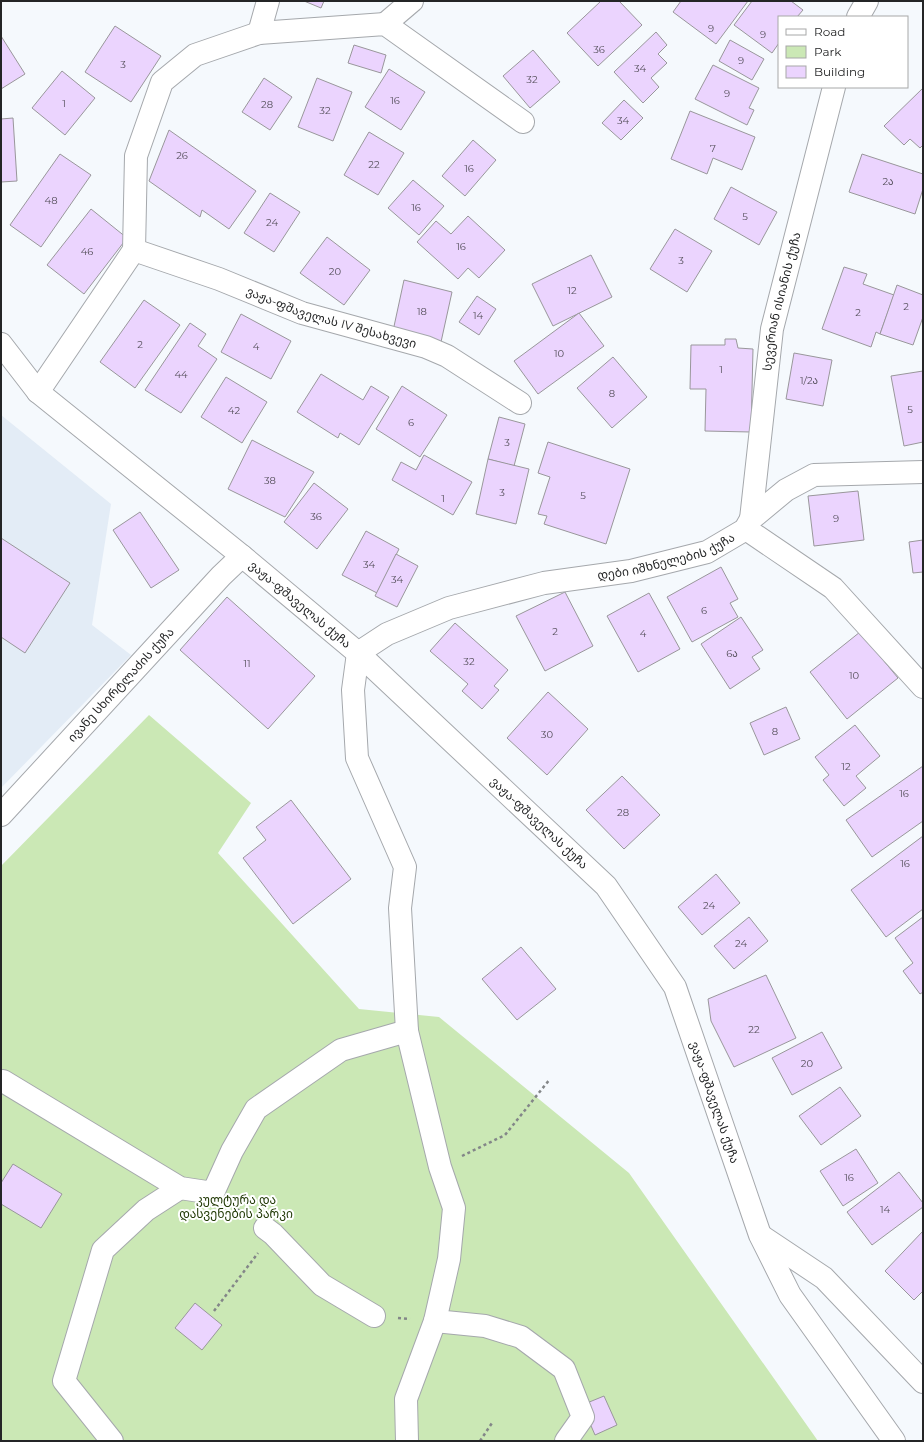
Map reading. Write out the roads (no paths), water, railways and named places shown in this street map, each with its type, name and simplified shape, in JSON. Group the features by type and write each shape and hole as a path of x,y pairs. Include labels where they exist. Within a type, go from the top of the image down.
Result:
{"street":[{"path":"259,33 268,1"},
{"path":"38,392 134,250 136,156 162,82 195,55 259,33 385,24 412,1"},
{"path":"859,16 867,1"},
{"path":"385,24 523,122"},
{"name":"სევერიან ისიანის ქუჩა","path":"748,524 772,329 834,88"},
{"name":"ვაჟა-ფშაველას IV შესახვევი","path":"134,250 219,279 302,313 426,347 448,356 520,402"},
{"name":"ვაჟა-ფშაველას ქუჩა","path":"1,344 38,392 242,556 358,653 606,886 675,987 760,1235 790,1295 894,1441"},
{"path":"748,524 786,490 814,476 923,472"},
{"name":"დები იშხნელების ქუჩა","path":"358,653 387,634 449,608 544,583 631,571 707,552 748,524 833,588 923,687"},
{"name":"ივანე სხირტლაძის ქუჩა","path":"1,815 221,576 242,556"},
{"path":"358,653 353,690 357,758 405,867 400,908 407,1031 440,1167 454,1208 449,1259 435,1321 406,1399 407,1441"},
{"path":"3,1081 180,1188 213,1193 232,1151 256,1109 341,1050 407,1031"},
{"path":"112,1441 64,1381 103,1250 146,1210 180,1188"},
{"path":"269,1231 322,1285 374,1316"},
{"path":"760,1235 824,1278 923,1382"},
{"path":"435,1321 485,1326 521,1337 564,1368 583,1417 566,1441"}],"park label":[{"name":"კულტურა და დასვენების პარკი","path":"236,1207"}]}
